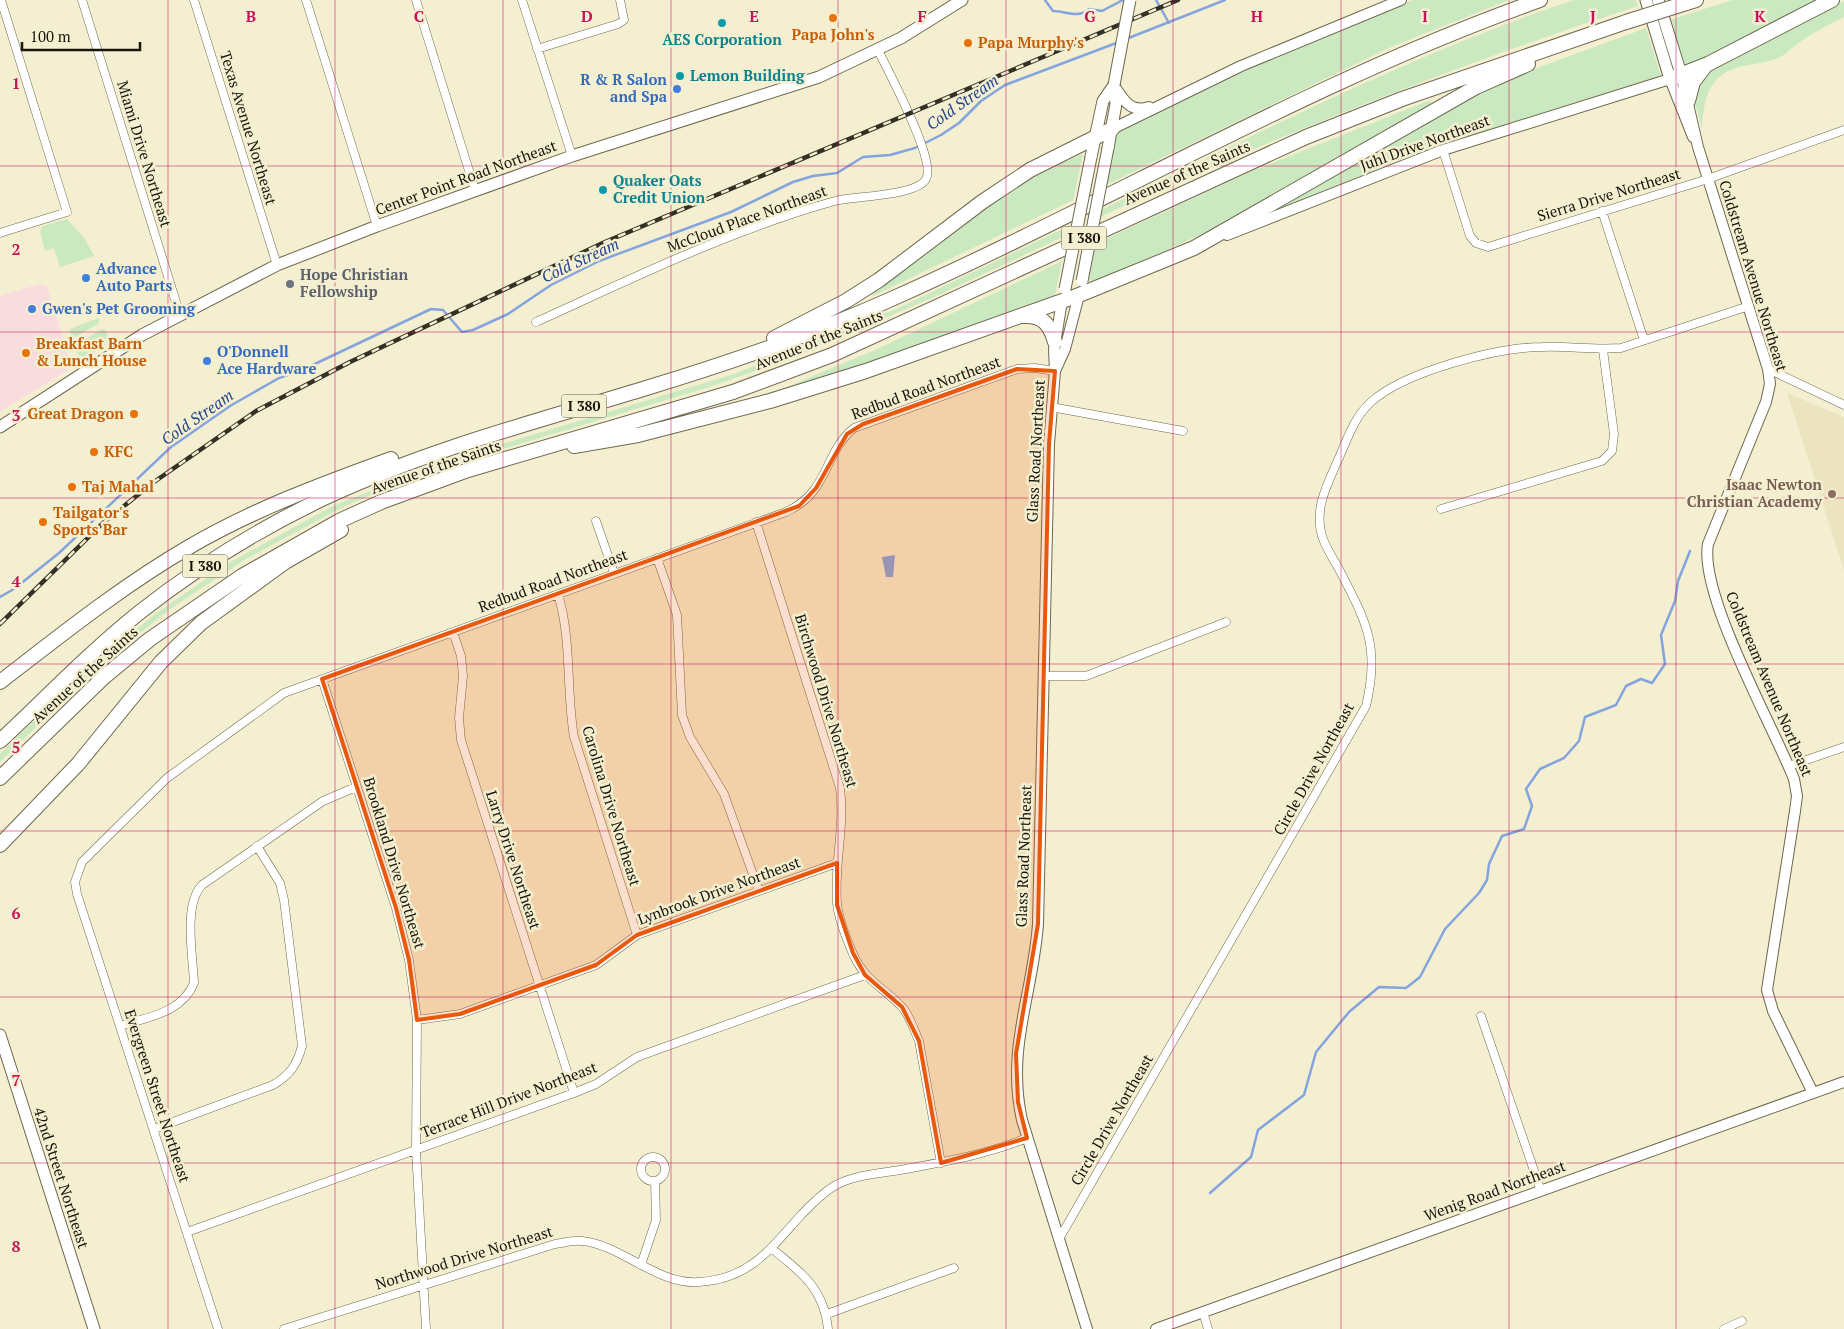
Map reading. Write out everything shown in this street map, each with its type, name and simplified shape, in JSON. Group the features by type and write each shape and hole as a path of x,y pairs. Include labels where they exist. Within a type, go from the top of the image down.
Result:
{"highway":[{"name":"Avenue of the Saints","path":"0,741 89,656 139,614 226,552 325,498 378,474 448,448 719,364 802,336 886,301 1382,63 1540,0"},
{"path":"1676,76 1708,64 1832,0"},
{"name":"Avenue of the Saints","path":"0,778 104,677 191,609 291,546 381,502 468,470 733,392 832,355 1306,137 1402,99 1691,1"},
{"path":"541,449 582,446 638,435 770,401 866,371 1021,316 1063,295 1079,295 1194,248 1476,87 1594,34"},
{"path":"1688,101 1693,82 1708,64"},
{"path":"719,364 846,300 879,280 1005,187 1047,161 1112,129"},
{"path":"1021,316 1031,316 1042,320 1050,327 1055,342"},
{"path":"0,682 131,583 189,547 236,522 398,457 448,448"},
{"path":"0,845 78,764 161,662 201,622 285,562 343,529 381,502"}],"main road":[{"name":"Center Point Road Northeast","path":"1,425 142,335 277,265 377,226 572,156 797,85 878,50 962,0"},
{"path":"1079,295 1112,129 1116,97 1114,84 1130,0"},
{"name":"Coldstream Avenue Northeast","path":"1646,0 1676,76"},
{"name":"Coldstream Avenue Northeast","path":"1658,0 1676,76"},
{"path":"1063,295 1103,101 1114,84"},
{"name":"42nd Street Northeast","path":"0,1035 94,1329"}],"street":[{"path":"0,233 67,212 1,0"},
{"name":"Miami Drive Northeast","path":"82,0 180,315"},
{"name":"Texas Avenue Northeast","path":"194,0 277,265"},
{"path":"306,0 377,226"},
{"path":"416,0 476,190"},
{"path":"522,0 572,156"},
{"path":"537,49 618,24 624,20 620,0"},
{"path":"1112,129 1241,66 1401,0"},
{"name":"McCloud Place Northeast","path":"536,322 663,265 804,210 840,200 912,188 922,184 927,178 929,169 927,160 917,133 878,50"},
{"name":"Coldstream Avenue Northeast","path":"1676,76 1688,101 1698,147 1768,369 1770,384 1766,402 1708,544 1706,558 1708,574 1727,629 1794,779 1797,796 1767,990 1773,1011 1813,1093"},
{"name":"Coldstream Avenue Northeast","path":"1676,76 1686,124 1698,147"},
{"name":"Juhl Drive Northeast","path":"1194,248 1443,150 1676,76"},
{"path":"1114,84 1126,103 1132,108 1139,109 1158,105"},
{"name":"Sierra Drive Northeast","path":"1443,150 1470,236 1476,243 1488,247 1708,178 1844,130"},
{"path":"1602,211 1644,340"},
{"path":"1055,372 1055,342 1063,295"},
{"path":"1055,372 1065,349 1079,295"},
{"name":"Circle Drive Northeast","path":"1059,1240 1366,706 1370,688 1370,638 1366,622 1323,539 1320,521 1324,491 1353,426 1370,402 1384,392 1463,360 1484,354 1540,347 1603,350 1621,348 1748,306"},
{"path":"1441,509 1602,461 1612,451 1614,434 1603,350"},
{"name":"Redbud Road Northeast","path":"77,870 82,862 167,778 284,693 786,512 809,498 840,444 854,428 1017,369 1026,368 1055,372"},
{"path":"1768,369 1844,405"},
{"name":"Glass Road Northeast","path":"1055,372 1051,407 1036,952 1016,1054 1018,1102 1027,1138 1087,1329"},
{"path":"1051,407 1183,431"},
{"path":"596,521 614,574"},
{"name":"Birchwood Drive Northeast","path":"756,522 840,788 843,811 837,863 837,905 853,953 865,975 902,1007 912,1023 919,1041 941,1163"},
{"path":"657,558 677,615 682,716 690,737 724,794 759,891"},
{"name":"Carolina Drive Northeast","path":"558,594 564,614 569,708 574,738 637,936"},
{"path":"1044,676 1066,678 1086,676 1226,622"},
{"name":"Larry Drive Northeast","path":"454,632 461,656 462,676 459,718 461,740 574,1093"},
{"name":"Brookland Drive Northeast","path":"322,679 398,916 409,960 417,1020 416,1150 426,1329"},
{"path":"1789,766 1844,747"},
{"path":"120,1026 173,1009 182,1003 190,993 194,983 191,906 196,891 323,801 356,788"},
{"path":"154,1129 273,1085 286,1077 299,1058 302,1046 284,900 280,883 257,846"},
{"name":"Lynbrook Drive Northeast","path":"417,1020 460,1014 596,965 637,936 837,863"},
{"name":"Evergreen Street Northeast","path":"77,870 75,882 77,894 218,1329"},
{"name":"Terrace Hill Drive Northeast","path":"187,1232 574,1093 596,1084 637,1057 865,975"},
{"path":"1482,1016 1541,1190"},
{"name":"Wenig Road Northeast","path":"1156,1329 1844,1082"},
{"name":"Northwood Drive Northeast","path":"284,1329 555,1244 581,1241 602,1247 641,1265 681,1280 696,1283 719,1280 748,1269 771,1248 808,1208 836,1185 857,1178 941,1163 1000,1149 1027,1138"},
{"path":"641,1265 656,1220 655,1181"},
{"path":"771,1248 810,1282 820,1297 826,1314 828,1329"},
{"path":"826,1314 954,1268"},
{"path":"1202,1312 1208,1329"},
{"path":"1724,1329 1742,1321"}],"highlighted area":[{"path":"1017,369 1055,371 1049,444 1038,924 1016,1054 1018,1102 1027,1138 941,1163 919,1041 902,1007 865,975 853,953 837,905 837,863 637,935 596,965 460,1014 417,1020 409,960 396,908 322,679 799,506 816,488 847,434 863,424"}],"shaded area":[{"path":"39,284 47,286 71,365 68,370 0,412 0,296"},
{"name":"Isaac Newton Christian Academy","path":"1787,393 1844,417 1844,570"}],"green space":[{"path":"1413,0 1509,0 1391,47 1106,185 1117,128 1304,44"},
{"path":"1574,0 1636,0 1638,6 1501,53 1299,130 1100,217 1101,210 1334,97 1453,45"},
{"path":"1732,0 1823,0 1686,67 1670,20"},
{"path":"1844,1 1844,17 1808,36 1782,56 1770,61 1736,68 1718,79 1707,95 1702,129 1694,100 1696,82 1710,69"},
{"path":"1646,28 1661,76 1454,141 1253,219 1433,115 1510,78"},
{"path":"1430,100 1432,105 1218,227 1102,279 1090,281 1087,278 1095,244 1250,172"},
{"path":"1083,154 1073,200 873,296 871,291 1030,176"},
{"path":"67,219 85,239 94,256 60,267 54,248 45,251 40,231 43,226"},
{"path":"1069,226 1067,235 939,295 784,361 706,388 416,475 341,508 246,559 170,609 97,668 0,762 0,754 74,681 155,614 232,561 333,506 433,465 734,374 896,309"},
{"path":"1062,261 1054,300 1041,301 941,339 778,393 777,391 875,350"},
{"path":"99,318 99,323 72,338 69,329"},
{"path":"102,329 106,330 108,339 106,345 95,350 95,352 87,357 78,355 75,348 76,345"}],"water":[{"path":"895,555 893,577 886,577 882,557"}],"waterway":[{"path":"1045,0 1053,11 1076,14 1081,14 1089,9 1102,11 1123,0"},
{"path":"1156,0 1169,23"},
{"name":"Cold Stream","path":"1126,39 1225,0"},
{"name":"Cold Stream","path":"0,597 14,589 59,553 171,447 230,406 279,378 302,370 431,309 443,310 462,332 473,330 508,314 551,285 599,261 731,212 793,182 813,176 837,173 863,157 890,155 915,148 941,135 959,123 981,101 1005,85 1119,42"},
{"path":"1210,1193 1251,1157 1258,1130 1304,1095 1316,1052 1349,1012 1379,987 1406,988 1420,977 1445,929 1479,893 1487,880 1489,864 1502,836 1524,829 1532,806 1526,789 1540,769 1564,758 1579,741 1585,717 1616,705 1626,686 1641,679 1652,683 1665,664 1661,635 1675,601 1678,581 1690,551"}],"railway":[{"path":"0,624 104,522 154,482 256,411 350,362 605,242 1178,0"}],"place":[{"name":"Papa John's","path":"833,18"},
{"name":"AES Corporation","path":"722,23"},
{"name":"Papa Murphy's","path":"968,43"},
{"name":"Lemon Building","path":"680,76"},
{"name":"R & R Salon and Spa","path":"677,89"},
{"name":"Quaker Oats Credit Union","path":"603,190"},
{"name":"Advance Auto Parts","path":"86,278"},
{"name":"Hope Christian Fellowship","path":"290,284"},
{"name":"Gwen's Pet Grooming","path":"32,309"},
{"name":"Breakfast Barn & Lunch House","path":"26,353"},
{"name":"O'Donnell Ace Hardware","path":"207,361"},
{"name":"Great Dragon","path":"134,414"},
{"name":"KFC","path":"94,452"},
{"name":"Taj Mahal","path":"72,487"},
{"name":"Isaac Newton Christian Academy","path":"1832,494"},
{"name":"Tailgator's Sports Bar","path":"43,522"}]}
